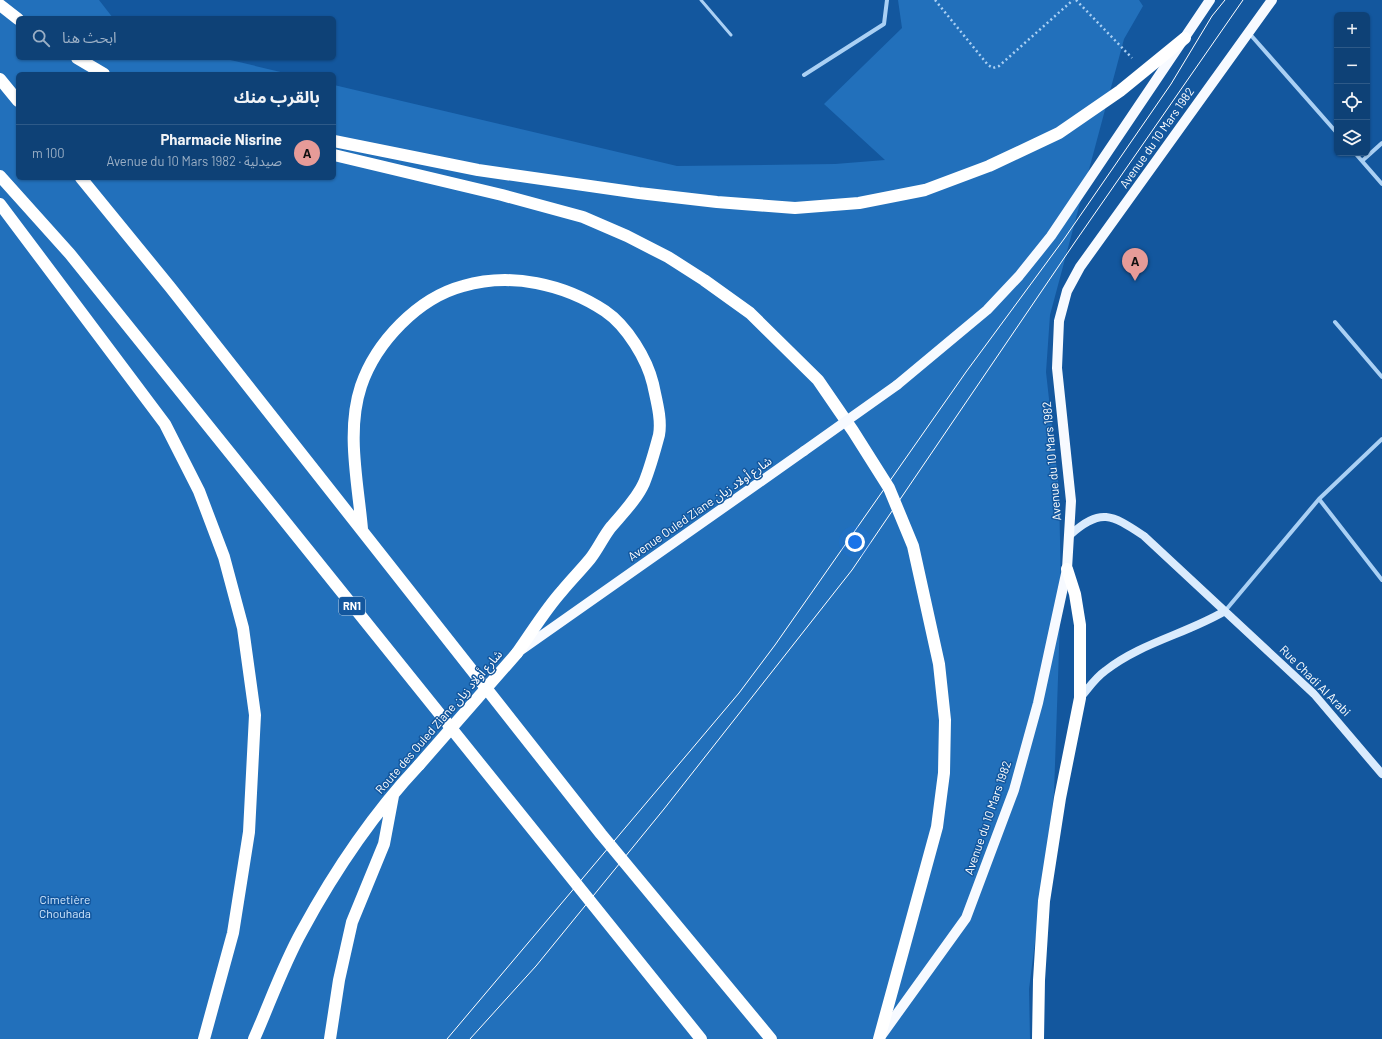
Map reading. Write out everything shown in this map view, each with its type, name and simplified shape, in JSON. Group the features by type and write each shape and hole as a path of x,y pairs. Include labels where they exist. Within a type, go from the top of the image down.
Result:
{"highway":[{"path":"0,4 16,17"},
{"path":"336,141 493,172 558,182 694,199 795,208 859,203 925,190 989,166 1059,133 1145,71 1185,38"},
{"path":"80,60 101,72"},
{"path":"0,79 16,99"},
{"path":"336,155 583,216 627,236 668,258 704,280 750,313 818,380 889,488 913,546 939,664 945,720 944,773 936,827 879,1039"},
{"name":"RN1","path":"0,176 70,254 701,1039"},
{"path":"83,180 170,287 602,834 771,1039"},
{"path":"0,204 165,424 199,491 224,557 243,628 255,715 249,832 233,933 204,1039"},
{"name":"Route des Ouled Ziane شارع أولاد زيان","path":"254,1039 302,932 340,868 394,791 419,765 517,652 560,592 591,558 609,529 643,485 660,432 657,401 650,372 634,341 607,312 573,294 541,283 501,280 463,286 433,300 408,317 386,339 361,386 355,414 354,457 362,529"},
{"path":"1038,1039 1038,994 1044,901 1060,798 1080,698 1080,625 1075,594 1067,569"},
{"path":"330,1039 339,980 352,922 384,844 394,791"}],"main road":[{"path":"1185,38 1210,0"},
{"name":"Avenue du 10 Mars 1982","path":"879,1039 966,918 1014,790 1040,695 1067,569 1070,535 1071,502 1069,472 1057,368 1059,321 1067,291 1080,267 1272,0"},
{"name":"Avenue Ouled Ziane شارع أولاد زيان","path":"517,652 897,385 987,310 1019,276 1051,236 1185,38"}],"street":[{"path":"804,75 884,24 887,0"},
{"path":"1249,33 1334,130"},
{"path":"1362,161 1382,143"},
{"path":"1358,156 1382,184"},
{"path":"1335,322 1382,377"},
{"path":"1080,698 1103,672 1118,661 1138,650 1225,611 1319,499 1382,439"},
{"path":"1319,499 1382,580"},
{"name":"Rue Chadi Al Arabi","path":"1070,535 1094,517 1104,517 1124,523 1144,536 1314,694 1382,774"}],"lane":[{"path":"701,0 731,35"}],"path":[{"path":"935,0 988,65 993,68 999,66 1073,0"},
{"path":"1076,0 1145,71"}],"green space":[{"name":"Cimetière Chouhada","path":"0,0 99,0 111,16 16,16 16,60 230,60 281,72 16,72 16,180 336,180 336,85 677,166 835,164 885,160 824,104 902,28 898,0 1139,0 1143,6 1124,39 1050,315 1046,372 1059,489 1061,592 1054,793 1029,989 1030,1039 0,1039"}],"tram line":[{"path":"447,1039 739,693 775,645 966,372 1064,239 1171,84 1212,16 1225,0"},
{"path":"470,1039 536,966 664,809 852,570 1075,242 1243,0"}],"place":[{"name":"Pharmacie Nisrine","path":"1135,281"}]}
